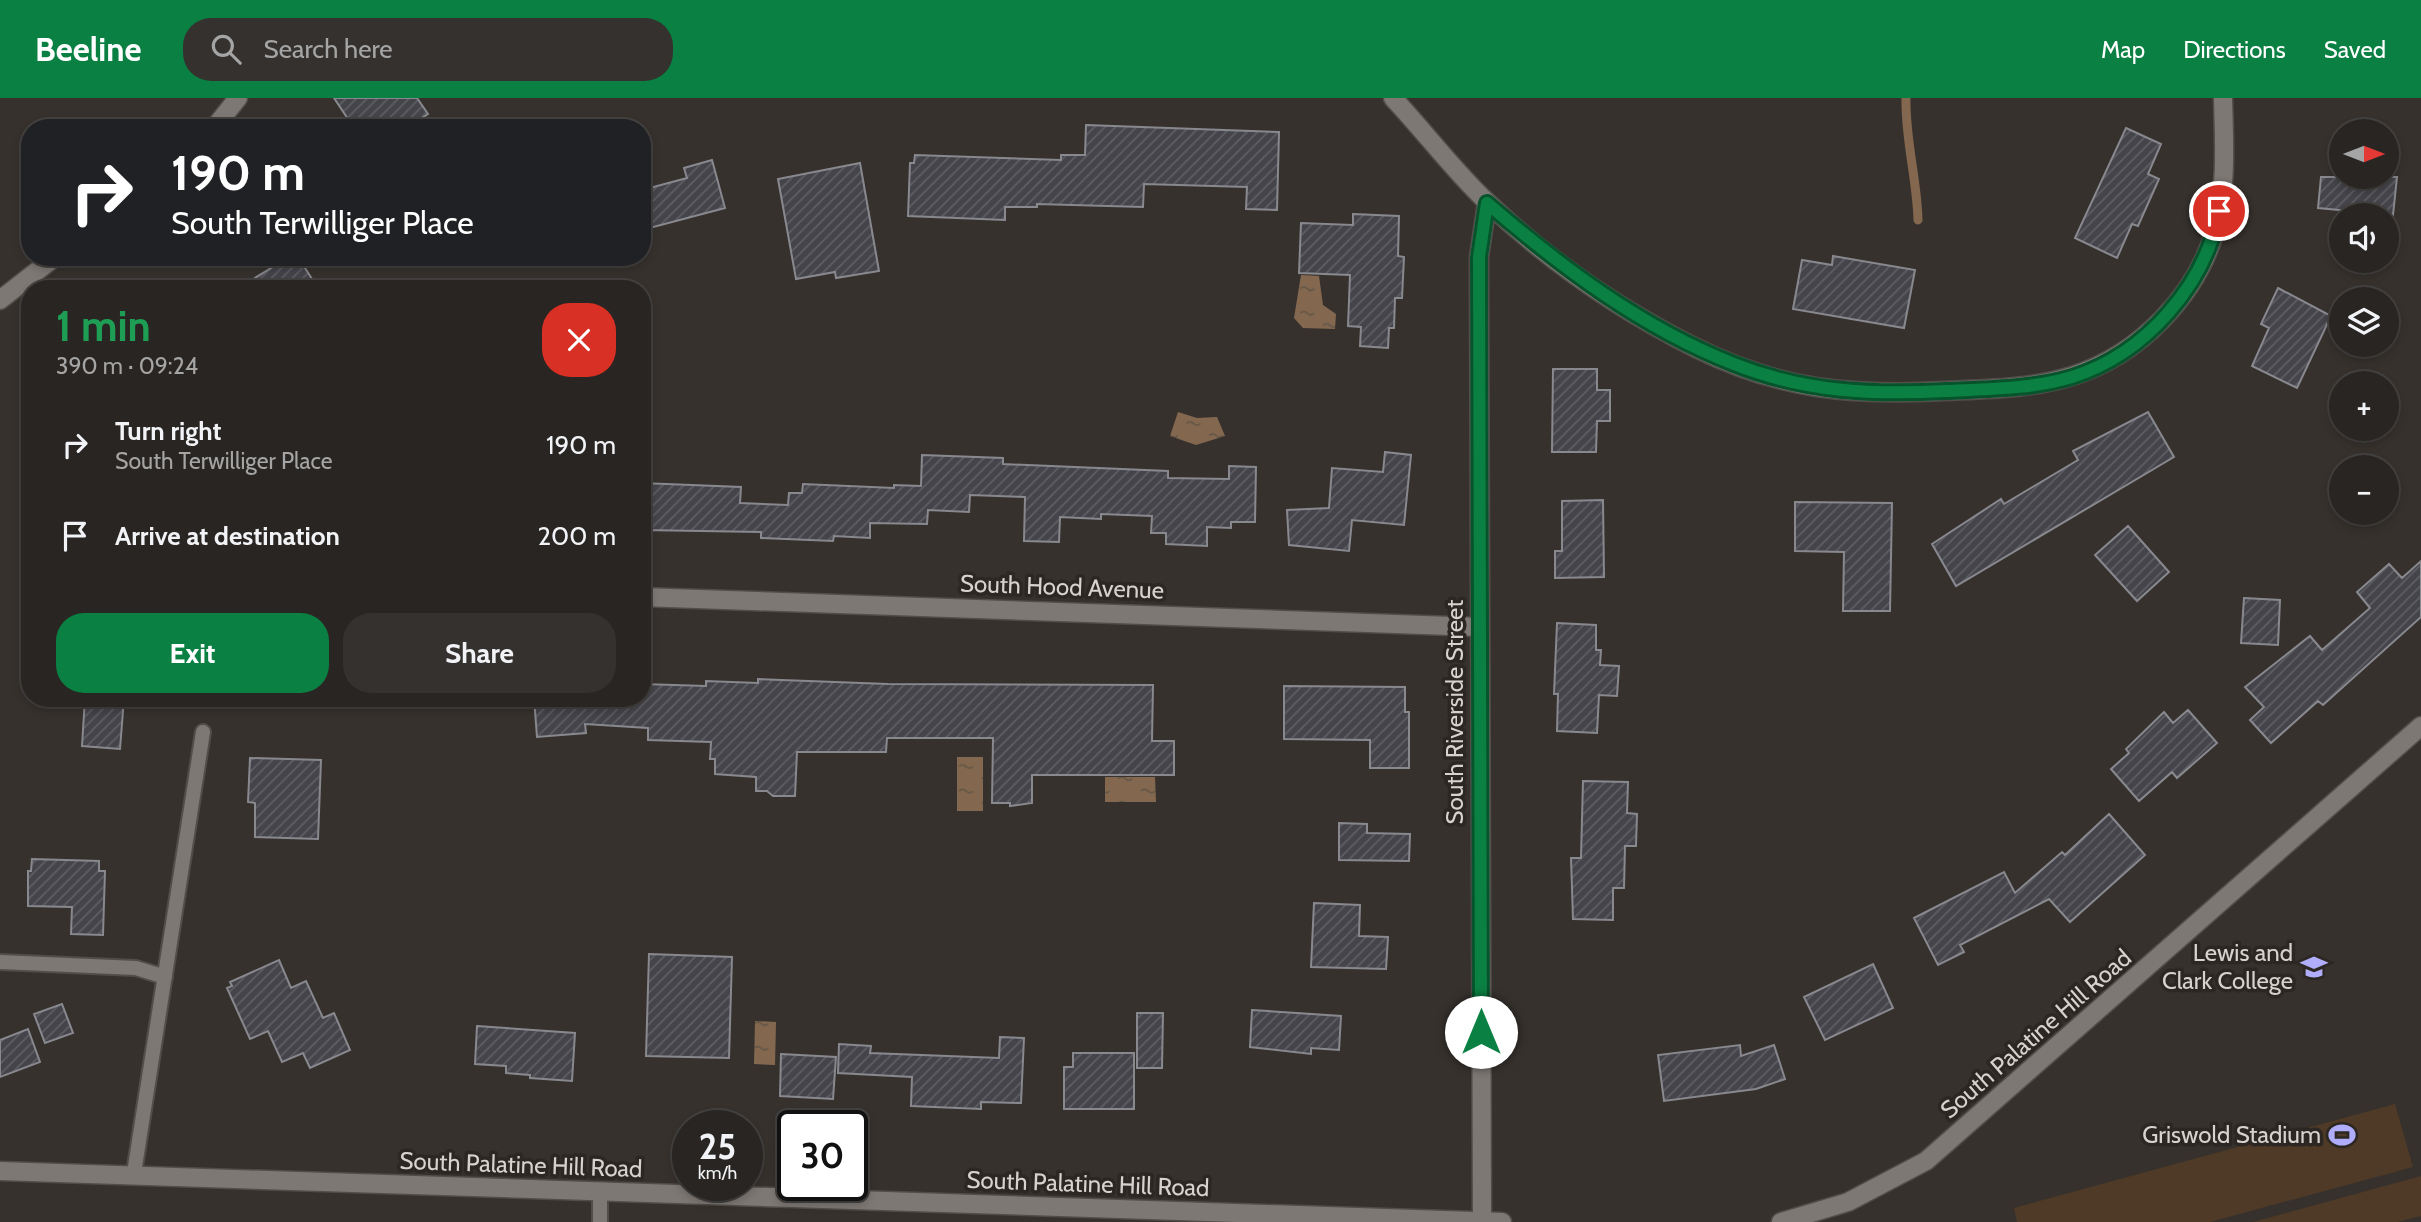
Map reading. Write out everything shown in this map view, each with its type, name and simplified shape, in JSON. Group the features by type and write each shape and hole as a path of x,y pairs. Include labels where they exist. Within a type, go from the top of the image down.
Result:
{"street":[{"path":"221,119 238,98"},
{"path":"1394,98 1487,203 1598,290 1697,348 1735,365 1818,389 1859,393 2007,388 2071,377 2095,368 2146,334 2175,305 2199,268 2217,226 2223,169 2223,98"},
{"name":"South Riverside Street","path":"1482,1222 1479,257 1487,203"},
{"path":"26,280 43,266"},
{"path":"0,300 21,284"},
{"name":"South Hood Avenue","path":"651,597 1479,627"},
{"name":"South Palatine Hill Road","path":"1787,1221 1848,1202 1926,1161 2421,726"},
{"name":"South Palatine Hill Road","path":"0,1171 134,1173 600,1192 1502,1222"}],"lane":[{"path":"134,1173 203,732"},
{"path":"0,962 136,968 165,977"},
{"path":"600,1192 600,1222"}],"shaded area":[{"name":"Griswold Stadium","path":"2395,1104 2413,1167 2210,1222 2017,1222 2014,1208"},
{"path":"2421,1176 2421,1216 2398,1222 2253,1222"}],"water":[{"path":"1301,275 1319,276 1323,305 1336,314 1335,329 1303,328 1294,318"},
{"path":"1178,412 1197,418 1217,417 1225,436 1196,445 1170,436"},
{"path":"957,757 983,757 983,811 957,811"},
{"path":"1105,777 1155,777 1156,802 1105,802"},
{"path":"755,1021 776,1022 775,1065 754,1064"}],"building":[{"path":"334,98 417,98 428,114 420,119 348,119"},
{"path":"1086,125 1279,132 1277,210 1246,209 1247,187 1144,184 1143,207 1037,204 1037,207 1005,207 1005,220 908,216 910,163 914,163 915,155 1061,160 1061,155 1085,155"},
{"path":"2126,128 2161,144 2148,174 2159,179 2138,226 2132,224 2117,258 2075,238"},
{"path":"712,160 725,208 651,228 651,188 687,178 684,168"},
{"path":"860,163 879,271 836,278 835,272 796,279 778,179"},
{"path":"2321,177 2329,177 2329,189 2396,189 2394,203 2329,203 2329,209 2318,208"},
{"path":"1353,214 1399,216 1398,256 1404,257 1402,298 1395,298 1394,328 1389,328 1388,348 1360,346 1361,327 1348,326 1350,275 1299,273 1301,223 1353,225"},
{"path":"1833,256 1915,270 1904,328 1793,309 1802,260 1832,265"},
{"path":"274,266 304,266 312,279 311,280 252,280"},
{"path":"2278,288 2329,315 2329,320 2297,388 2252,366 2269,328 2261,324"},
{"path":"1553,369 1597,369 1597,390 1610,390 1610,421 1597,421 1596,452 1552,452"},
{"path":"2148,412 2174,457 1956,586 1932,544 2001,499 2004,504 2078,460 2073,451"},
{"path":"1385,452 1411,455 1404,525 1352,520 1349,551 1289,545 1287,510 1329,508 1332,468 1383,472"},
{"path":"922,455 1003,458 1003,464 1168,471 1168,478 1229,479 1229,466 1256,467 1255,522 1231,522 1231,528 1207,527 1207,546 1166,544 1166,533 1151,533 1152,516 1101,514 1101,519 1060,517 1059,542 1024,541 1025,497 970,495 969,512 928,510 927,524 870,523 870,538 834,536 833,541 761,538 761,532 651,530 651,483 741,487 740,503 788,505 789,493 802,493 803,484 894,488 894,485 921,486"},
{"path":"1603,500 1604,577 1555,578 1555,551 1562,551 1562,501"},
{"path":"1795,502 1892,503 1890,611 1843,611 1844,552 1795,551"},
{"path":"2128,526 2169,572 2137,601 2095,555"},
{"path":"2421,561 2421,617 2323,705 2318,701 2271,743 2250,720 2264,707 2245,687 2310,636 2322,650 2370,608 2357,592 2389,564 2402,578"},
{"path":"2244,598 2280,600 2278,645 2241,643"},
{"path":"1557,623 1596,625 1596,650 1601,650 1600,665 1619,666 1617,696 1599,695 1597,733 1557,731 1558,694 1554,694"},
{"path":"758,679 888,684 1153,685 1152,741 1174,741 1174,775 1032,775 1032,803 1010,806 1010,803 992,803 993,738 887,738 886,752 797,752 795,796 773,796 767,791 756,791 756,777 715,774 715,759 710,759 711,742 648,740 648,728 585,724 586,733 537,737 535,707 651,707 651,684 706,686 706,681 758,683"},
{"path":"1284,686 1405,687 1405,712 1409,712 1409,768 1370,768 1370,740 1284,739"},
{"path":"84,707 123,707 120,749 82,746"},
{"path":"2188,710 2217,743 2177,778 2172,772 2139,801 2111,769 2129,753 2126,749 2164,712 2173,723"},
{"path":"250,758 321,760 318,839 255,837 255,803 248,802"},
{"path":"1583,781 1628,782 1627,813 1637,814 1636,846 1625,846 1624,888 1613,888 1613,920 1573,919 1571,858 1581,858"},
{"path":"2109,814 2145,855 2070,922 2049,899 1960,945 1964,952 1938,965 1914,918 2004,872 2015,893 2062,852 2065,855"},
{"path":"1339,823 1367,824 1367,833 1410,834 1409,861 1339,860"},
{"path":"32,859 99,861 99,871 105,871 103,935 71,934 72,907 28,906 28,871 31,871"},
{"path":"1314,903 1360,905 1359,936 1388,937 1386,969 1311,967"},
{"path":"649,954 732,957 729,1058 646,1056"},
{"path":"279,960 291,988 306,981 323,1018 334,1013 350,1050 310,1068 303,1053 282,1062 268,1031 250,1039 227,988 232,986 230,982"},
{"path":"1873,964 1893,1008 1825,1040 1804,997"},
{"path":"62,1004 73,1033 45,1043 34,1014"},
{"path":"1252,1010 1341,1016 1339,1050 1311,1048 1311,1054 1250,1047"},
{"path":"1137,1013 1163,1013 1162,1068 1137,1068"},
{"path":"477,1026 575,1033 572,1081 530,1078 530,1075 506,1073 506,1066 475,1064"},
{"path":"28,1029 40,1062 0,1077 0,1040"},
{"path":"1000,1037 1024,1038 1021,1103 981,1102 981,1109 911,1106 912,1077 838,1073 839,1044 871,1046 870,1053 999,1058"},
{"path":"1740,1045 1741,1056 1774,1045 1785,1079 1756,1089 1664,1101 1658,1055"},
{"path":"1073,1053 1134,1053 1134,1109 1064,1109 1064,1067 1073,1067"},
{"path":"781,1054 836,1057 833,1099 780,1096"}],"waterway":[{"path":"1906,98 1918,220"}],"place":[{"name":"Lewis and Clark College","path":"2314,967"},
{"name":"Griswold Stadium","path":"2342,1135"}],"route":[{"path":"1481,1032 1479,257 1481,227 1487,203 1525,236 1598,290 1697,348 1735,365 1818,389 1893,394 2007,388 2071,377 2095,368 2130,347 2175,305 2188,288 2210,245 2219,211"}]}
